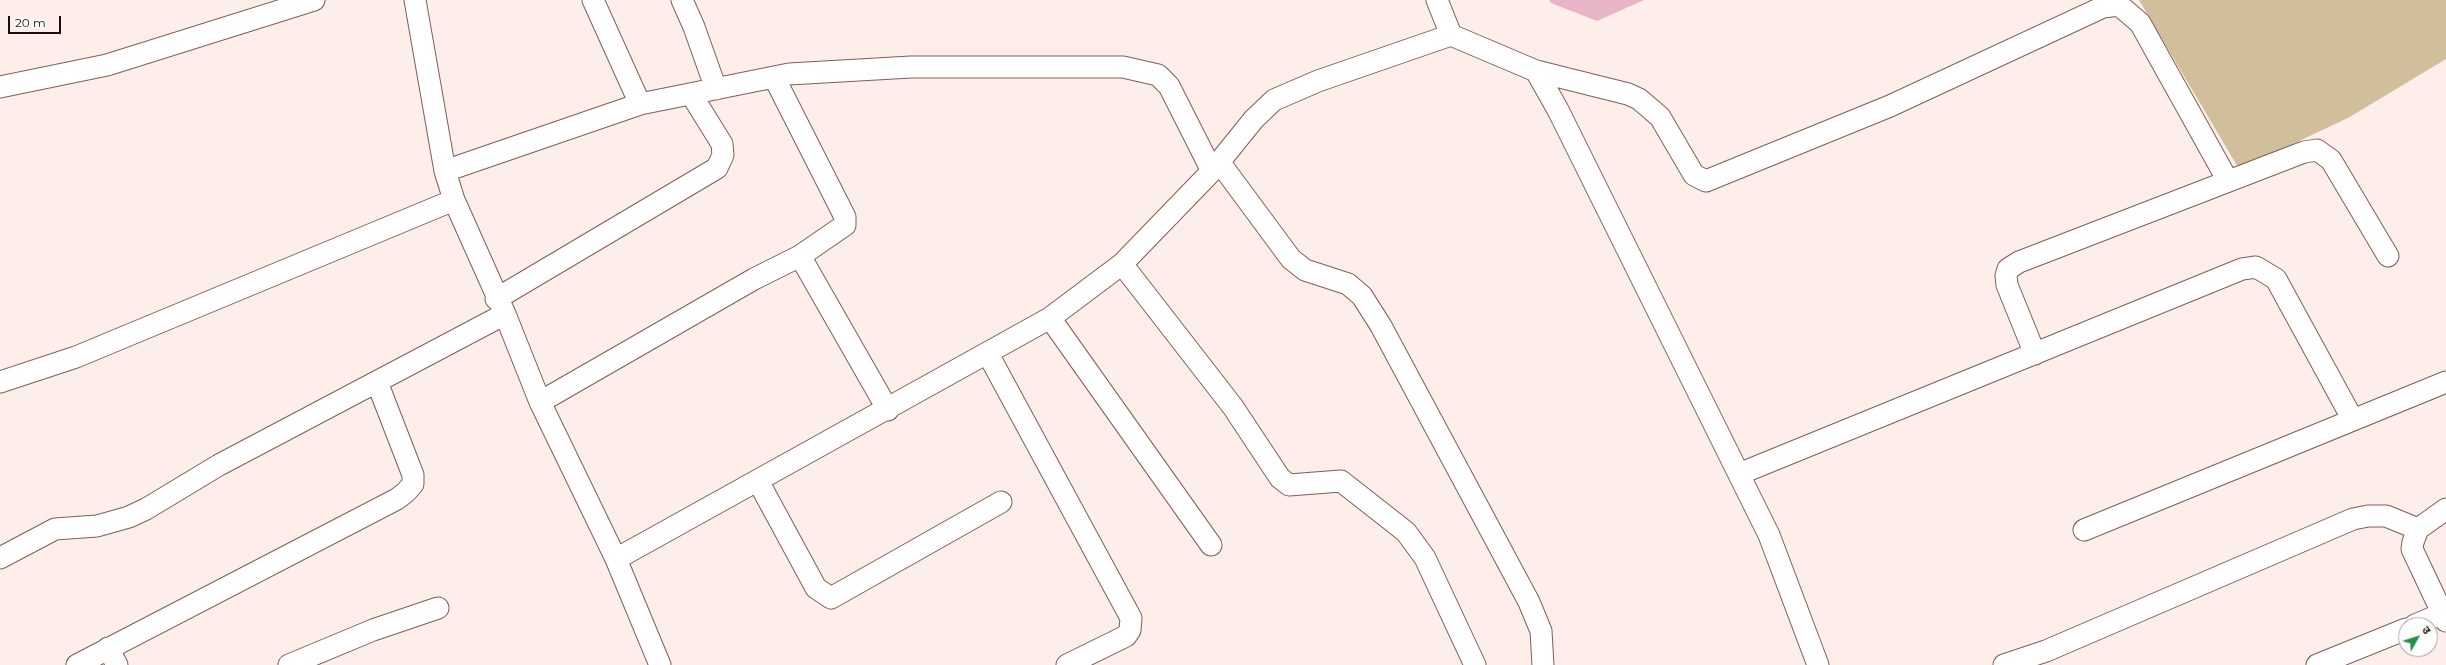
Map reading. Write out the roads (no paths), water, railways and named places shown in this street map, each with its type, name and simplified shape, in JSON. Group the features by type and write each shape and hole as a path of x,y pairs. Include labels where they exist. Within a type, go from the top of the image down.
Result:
{"street":[{"path":"0,87 107,65 314,0"},
{"path":"415,0 445,171 454,200 540,402 616,559 660,665"},
{"path":"593,0 640,104"},
{"path":"682,0 694,27 716,89"},
{"path":"1437,0 1451,35"},
{"path":"616,559 888,410 1050,318 1122,264 1216,167 1254,120 1274,100 1318,82 1451,35 1536,71 1628,94 1639,99 1660,117 1694,175 1706,181 1890,106 2103,7 2119,5 2140,23 2228,181"},
{"path":"445,171 640,104 789,74 911,67 1123,67 1158,75 1169,86 1216,167 1291,259 1305,270 1348,284 1366,302 1381,326 1529,602 1541,631 1543,665"},
{"path":"1536,71 1558,110 1769,534 1818,665"},
{"path":"540,402 754,279 800,256 845,225 845,218 774,77"},
{"path":"0,558 55,529 97,526 129,517 146,510 219,465 377,382 717,168 723,155 722,144 692,94"},
{"path":"2035,354 2007,285 2006,276 2008,269 2019,262 2304,152 2317,150 2331,160 2388,256"},
{"path":"0,382 76,357 454,200"},
{"path":"800,256 888,410"},
{"path":"1122,264 1233,407 1280,478 1290,485 1341,481 1406,532 1425,558 1475,665"},
{"path":"1739,474 2242,269 2256,267 2276,279 2353,420"},
{"path":"1050,318 1211,545"},
{"path":"988,354 1132,618 1130,630 1126,636 1067,665"},
{"path":"77,665 112,656 397,499 406,492 413,484 414,475 377,382"},
{"path":"2084,530 2446,382"},
{"path":"758,481 816,588 831,598 1001,502"},
{"path":"2445,615 2412,549 2418,529 2446,509"},
{"path":"2004,665 2046,651 2353,519 2368,516 2386,516 2418,529"},
{"path":"289,665 373,630 438,608"},
{"path":"2317,665 2398,632"}]}
